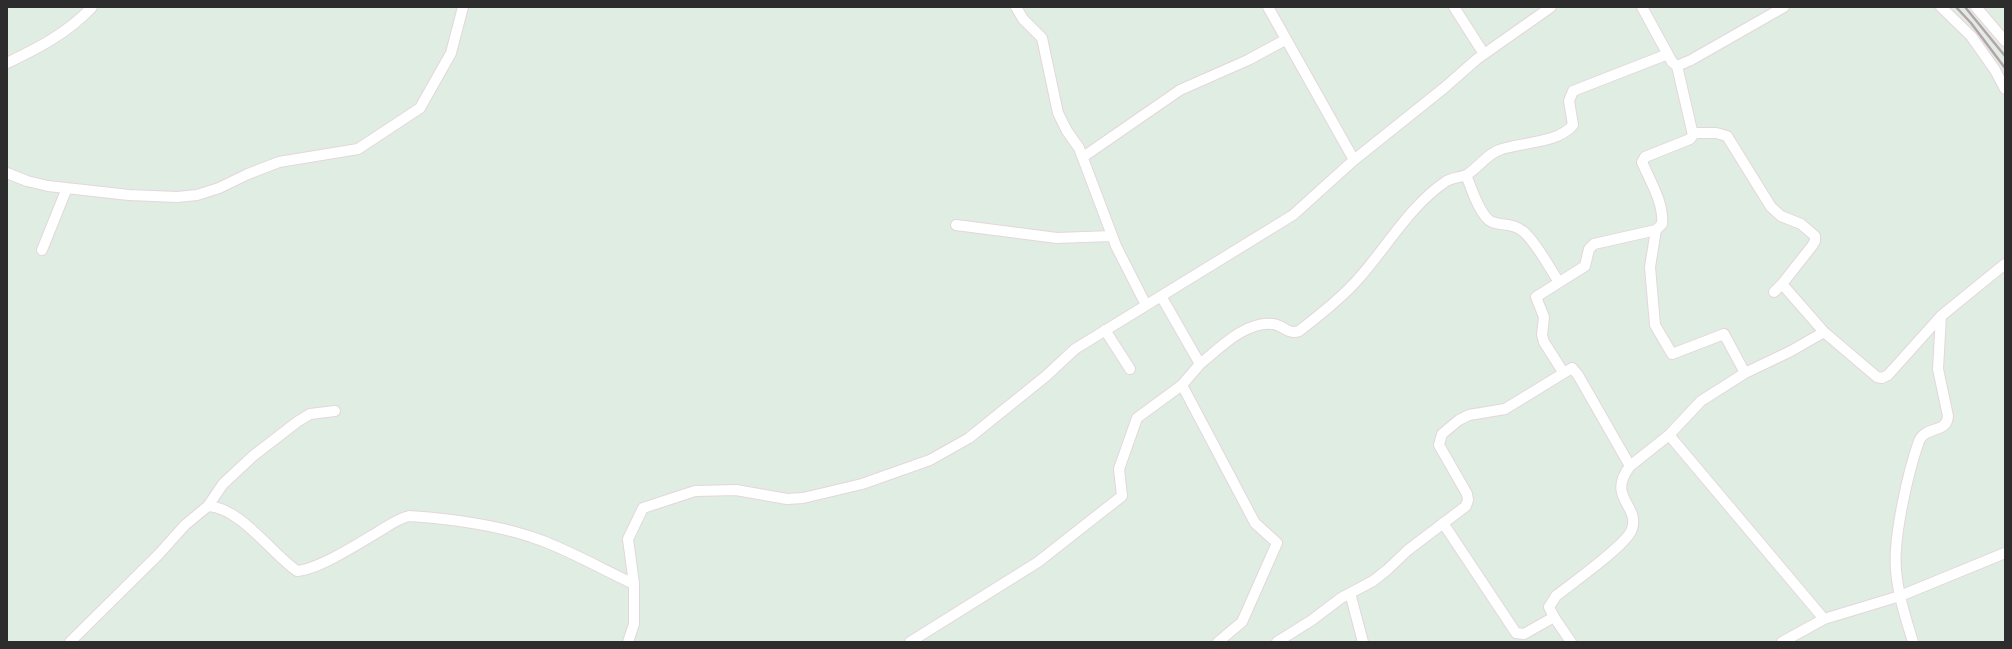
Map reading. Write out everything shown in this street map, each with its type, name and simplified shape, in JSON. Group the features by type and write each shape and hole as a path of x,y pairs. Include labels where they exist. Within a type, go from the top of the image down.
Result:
{"street":[{"path":"7,63 46,44 69,28 92,7"},
{"path":"7,173 28,181 66,188 129,195 176,197 197,195 219,188 248,174 279,162 358,149 420,108 451,53 463,7"},
{"path":"1016,7 1023,18 1042,38 1058,113 1083,157 1112,236 1146,305"},
{"path":"1268,7 1285,40 1354,160"},
{"path":"1454,7 1484,54"},
{"path":"628,642 634,624 634,584 628,539 643,508 695,491 736,490 787,499 803,498 862,484 930,460 969,438 1046,376 1075,349 1293,215 1354,160 1484,54 1551,7"},
{"path":"1563,372 1544,342 1542,335 1544,317 1535,299 1584,266 1588,249 1594,244 1656,230 1662,224 1661,209 1642,159 1690,139 1693,133 1676,66 1642,7"},
{"path":"1676,66 1685,64 1784,7"},
{"path":"1941,7 1971,36 2005,89"},
{"path":"1976,7 2005,41"},
{"path":"1083,157 1180,90 1248,60 1285,40"},
{"path":"910,642 1038,562 1122,496 1119,469 1137,418 1182,385 1200,364 1235,336 1256,326 1271,324 1290,332 1299,331 1360,278 1405,220 1436,188 1446,180 1466,175 1494,152 1541,141 1571,128 1573,123 1569,101 1570,96 1576,89 1668,54"},
{"path":"1693,133 1716,133 1727,136 1771,207 1781,216 1801,224 1815,236 1815,242 1774,292"},
{"path":"1466,175 1474,197 1486,217 1491,222 1514,226 1524,232 1559,282"},
{"path":"42,250 66,188"},
{"path":"956,225 1057,238 1112,236"},
{"path":"1656,230 1650,267 1655,325 1672,354 1724,334 1745,373"},
{"path":"1782,284 1824,332 1871,373 1882,378 1894,369 1941,316 2005,264"},
{"path":"1160,296 1200,364"},
{"path":"1912,642 1900,596 1896,554 1904,501 1914,458 1920,441 1924,434 1945,426 1948,422 1938,369 1941,316"},
{"path":"1105,330 1130,369"},
{"path":"1571,642 1549,607 1556,596 1622,545 1631,533 1634,521 1622,496 1621,489 1626,472 1630,466 1669,435 1701,401 1745,373 1792,351 1824,332"},
{"path":"1277,642 1350,593 1380,575 1408,550 1466,506 1468,500 1467,494 1439,445 1442,434 1451,425 1469,415 1505,409 1563,372 1572,368 1575,370 1630,466"},
{"path":"1182,385 1255,523 1277,543 1242,622 1218,642"},
{"path":"70,642 159,554 185,525 208,506 230,476 297,422 310,414 335,412"},
{"path":"1669,435 1824,619"},
{"path":"208,506 215,506 229,513 254,532 297,571 315,566 359,543 399,518 409,516 472,523 511,531 544,542 634,584"},
{"path":"1443,523 1516,633 1524,634 1554,617"},
{"path":"1782,642 1824,619 1900,596 2005,553"},
{"path":"1350,593 1363,642"}],"railway":[{"path":"1956,7 1971,23 2005,68"},
{"path":"1965,7 2005,56"}]}
